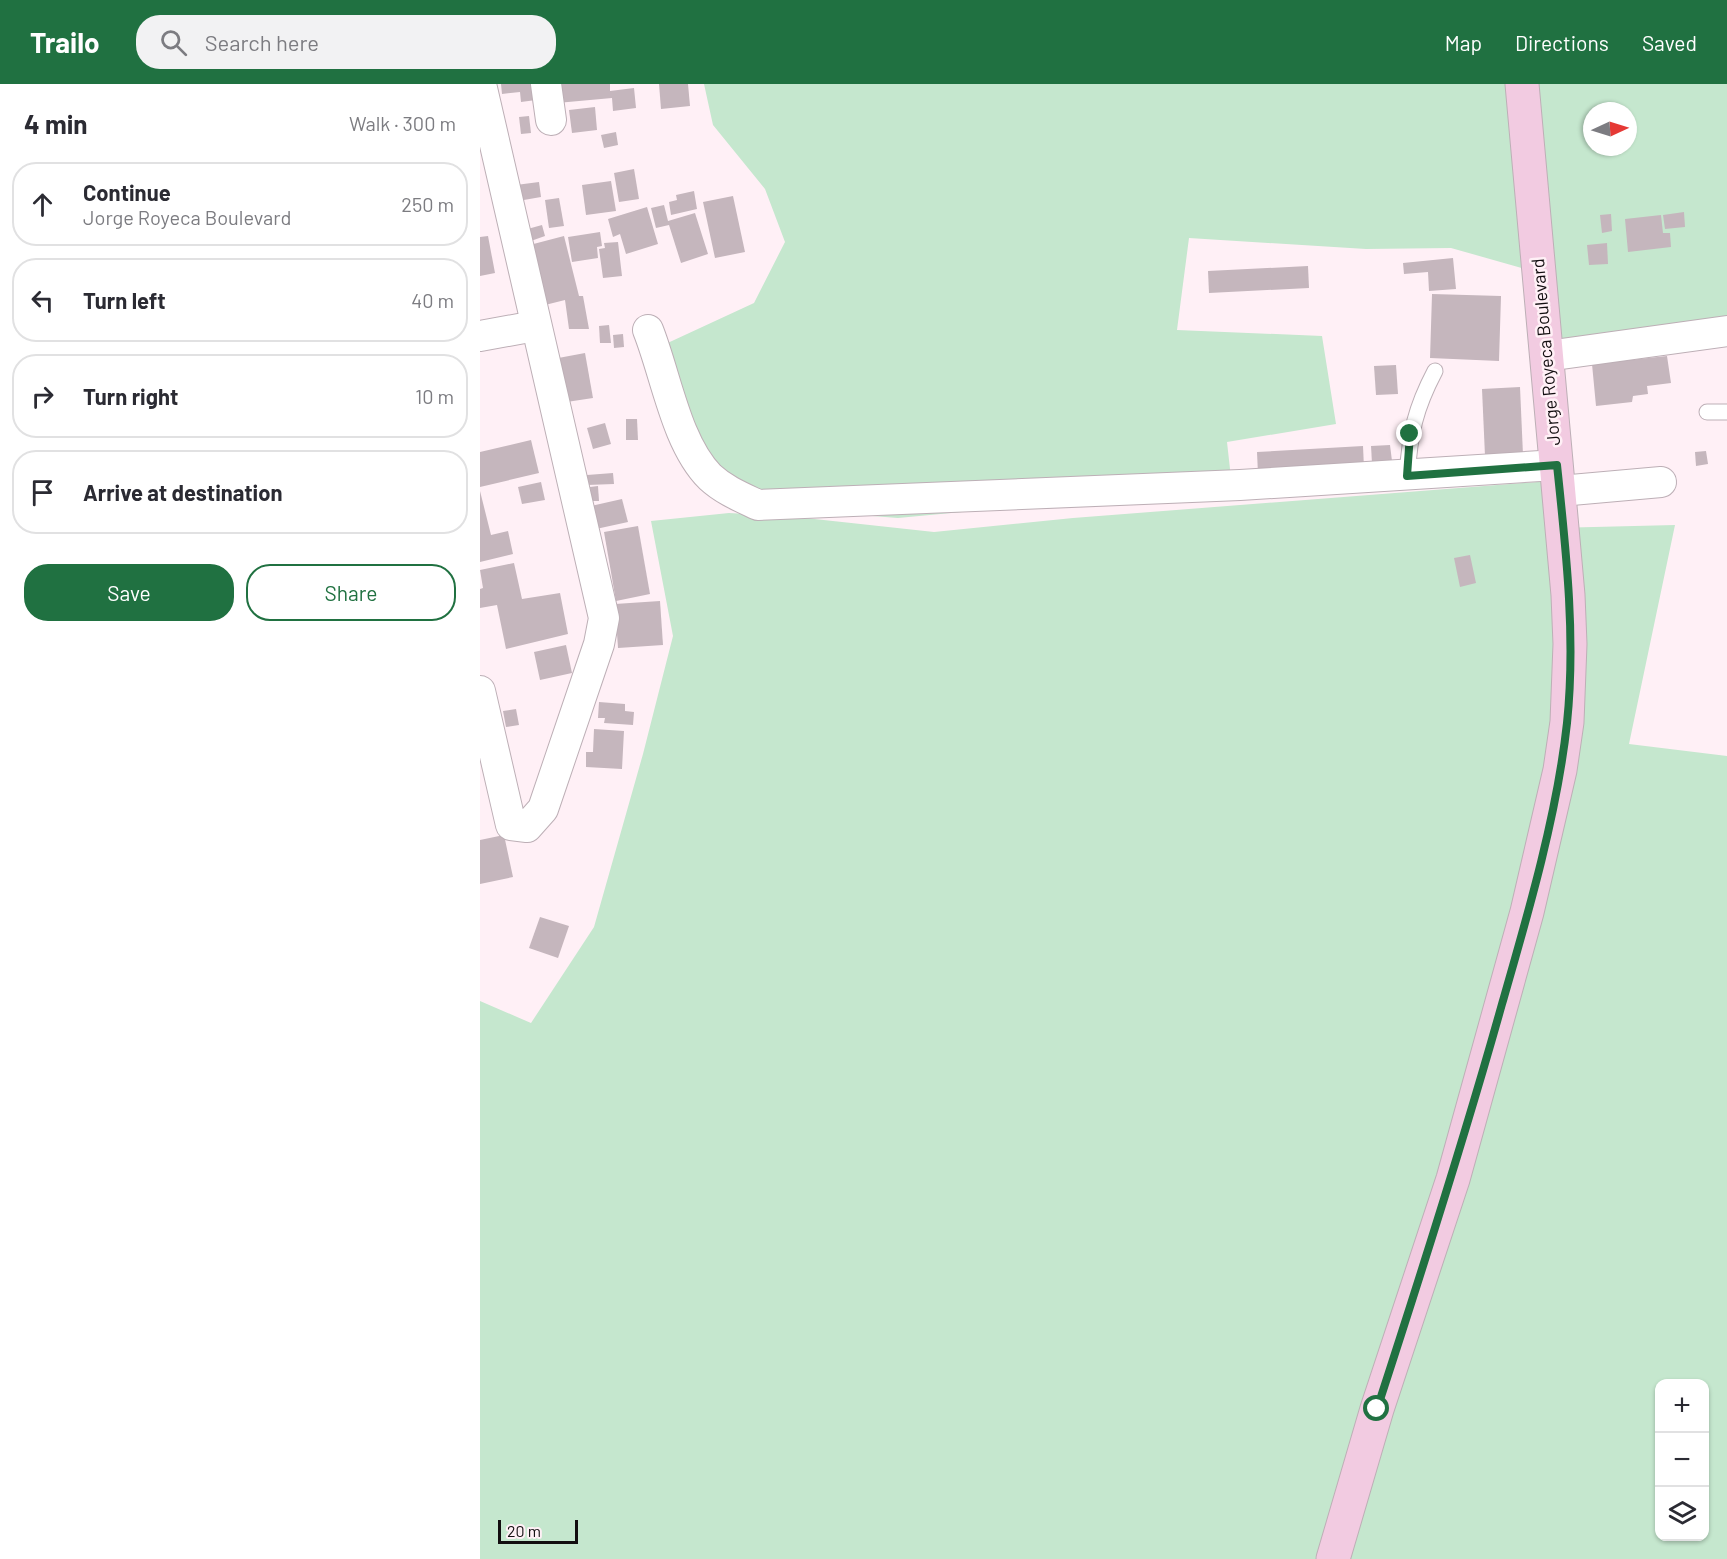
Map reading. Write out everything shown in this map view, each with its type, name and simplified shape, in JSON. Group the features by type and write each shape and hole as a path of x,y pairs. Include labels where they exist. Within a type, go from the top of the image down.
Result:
{"street":[{"path":"480,691 511,825 527,827 543,809 599,644 604,618 481,84"},
{"path":"546,84 551,120"},
{"name":"Jorge Royeca Boulevard","path":"1333,1559 1377,1409 1456,1167 1518,949 1560,770 1567,722 1570,644 1558,478 1522,84"},
{"path":"480,336 535,326"},
{"path":"648,330 691,453 711,477 730,492 758,505 1407,476 1661,482"},
{"path":"1547,356 1727,330"}],"lane":[{"path":"1407,476 1410,434 1422,397 1436,371"},
{"path":"1707,412 1727,412"}],"green space":[{"path":"704,84 1516,84 1529,270 1451,248 1366,249 1189,238 1177,330 1322,336 1336,424 1227,442 1233,496 1068,502 898,518 729,505 646,353 754,303 785,242 765,189 713,125"},
{"path":"1526,84 1727,84 1727,342 1536,365"},
{"path":"1550,481 1553,528 1675,525 1629,744 1727,756 1727,1559 480,1559 480,1001 531,1023 594,927 643,754 673,636 651,521 729,513 796,517 934,532 1073,518"}],"building":[{"path":"501,84 534,84 536,100 521,102 520,92 502,94"},
{"path":"555,84 610,84 610,91 634,88 636,108 613,111 612,98 557,103"},
{"path":"659,84 688,84 690,106 661,109"},
{"path":"595,107 597,130 572,133 569,110"},
{"path":"529,116 531,133 521,134 519,117"},
{"path":"616,132 618,145 604,148 601,135"},
{"path":"634,169 639,199 619,202 614,173"},
{"path":"611,181 616,211 586,215 582,185"},
{"path":"539,182 541,197 518,201 516,185"},
{"path":"694,191 697,209 671,215 669,202 677,200 676,195"},
{"path":"733,196 745,252 715,258 703,202"},
{"path":"559,198 564,226 549,228 545,200"},
{"path":"664,205 668,221 695,213 708,254 681,263 669,225 656,228 651,208"},
{"path":"647,207 658,244 626,254 620,234 613,237 608,219"},
{"path":"1684,212 1685,227 1665,229 1663,215"},
{"path":"1611,214 1612,231 1602,233 1600,215"},
{"path":"1661,215 1663,233 1670,233 1671,247 1628,252 1625,219"},
{"path":"542,225 545,236 528,242 524,230"},
{"path":"600,232 602,246 597,247 598,258 572,262 568,237"},
{"path":"488,236 495,273 480,276 480,237"},
{"path":"564,236 579,296 583,296 589,329 569,329 565,300 537,307 522,247"},
{"path":"618,242 622,276 603,278 599,249 605,248 604,243"},
{"path":"1607,243 1608,264 1589,265 1587,245"},
{"path":"1453,258 1456,289 1429,291 1428,272 1404,274 1403,263"},
{"path":"1308,266 1309,288 1209,293 1208,271"},
{"path":"1432,294 1501,296 1499,361 1430,358"},
{"path":"609,325 611,343 600,343 599,326"},
{"path":"623,334 624,347 614,348 613,335"},
{"path":"585,353 593,398 560,403 553,359"},
{"path":"1667,356 1671,383 1647,386 1648,394 1633,396 1632,402 1596,406 1592,364"},
{"path":"1396,365 1398,394 1376,395 1374,366"},
{"path":"1520,387 1523,455 1485,456 1482,389"},
{"path":"626,419 637,419 638,440 626,440"},
{"path":"605,423 611,444 593,449 587,428"},
{"path":"531,440 539,473 480,487 480,452"},
{"path":"1390,445 1392,461 1372,463 1371,446"},
{"path":"1363,446 1364,468 1258,474 1257,452"},
{"path":"1706,451 1708,464 1696,466 1695,452"},
{"path":"613,473 614,484 587,485 587,475"},
{"path":"541,482 545,500 522,504 518,487"},
{"path":"598,486 599,501 591,501 590,487"},
{"path":"480,491 491,535 508,531 513,554 480,562"},
{"path":"622,499 628,522 596,529 591,506"},
{"path":"638,526 650,594 616,601 604,532"},
{"path":"1470,555 1476,583 1460,587 1454,558"},
{"path":"514,563 522,599 560,593 568,634 506,649 497,605 480,608 480,589 483,588 480,570"},
{"path":"660,601 663,645 618,648 615,604"},
{"path":"566,645 572,673 540,680 534,652"},
{"path":"599,702 625,704 625,711 634,712 633,725 604,723 605,718 598,718"},
{"path":"516,709 519,725 506,727 503,711"},
{"path":"594,729 624,731 622,769 586,767 586,752 593,752"},
{"path":"504,835 513,877 480,884 480,840"},
{"path":"540,917 569,926 558,958 529,948"}],"route":[{"path":"1377,1409 1453,1179 1518,949 1560,770 1567,722 1570,663 1568,595 1557,465 1407,476 1410,434"}]}
